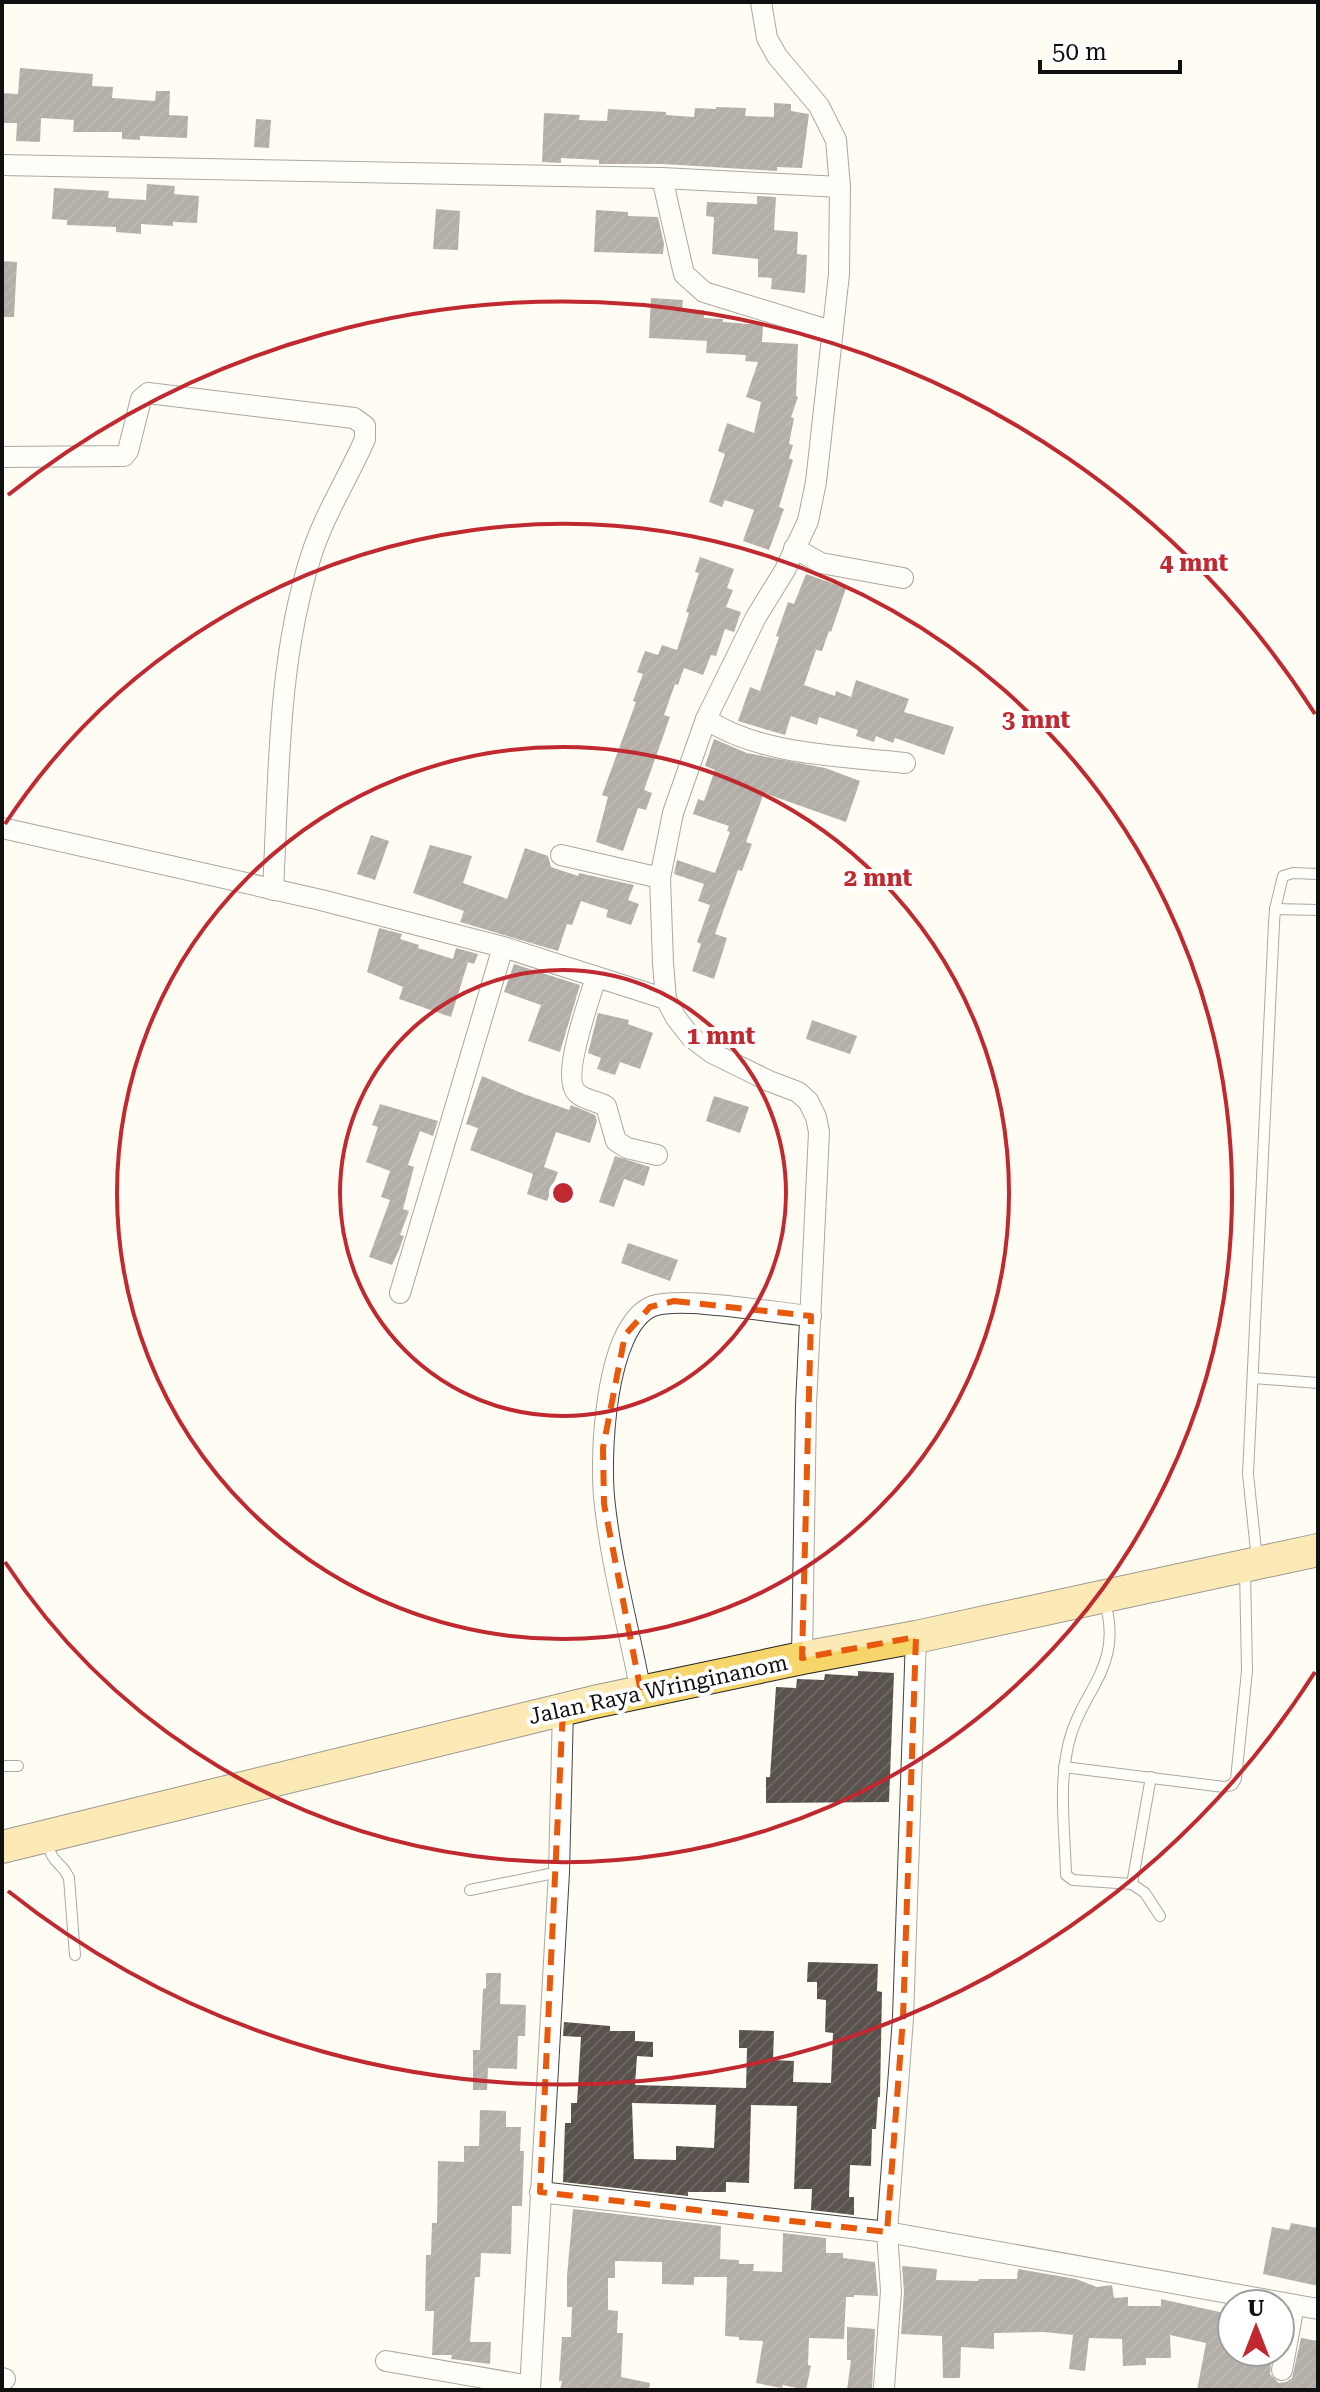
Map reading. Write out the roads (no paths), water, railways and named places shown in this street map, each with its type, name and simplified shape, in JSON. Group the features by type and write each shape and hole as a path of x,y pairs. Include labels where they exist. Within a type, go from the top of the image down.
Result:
{"main road":[{"name":"Jalan Raya Wringinanom","path":"2,1847 563,1709 1318,1550"}],"street":[{"path":"761,2 767,38 777,56 819,106 836,140 840,187 839,274 816,482 808,521 706,719 673,813 660,878 666,999 676,1018 691,1037 712,1053 798,1092 808,1101 816,1117 820,1158 806,1405 802,1658"},
{"path":"2,165 662,178 840,187"},
{"path":"662,178 684,274 693,285 715,296 831,331"},
{"path":"2,457 124,456 128,451 141,399 148,393 354,418 365,426 365,439 311,554 291,639 282,721 273,890"},
{"path":"794,548 821,563 903,578"},
{"path":"706,719 740,737 800,751 905,763"},
{"path":"2,828 503,947 666,999"},
{"path":"561,855 660,878"},
{"path":"400,1293 503,947"},
{"path":"596,977 572,1063 572,1085 579,1095 606,1106 616,1141 627,1148 657,1155"},
{"path":"641,1692 604,1504 603,1448 610,1393 625,1335 650,1307 674,1301 811,1316"},
{"path":"884,2387 891,2301 887,2232 903,2018 916,1637"},
{"path":"386,2361 530,2388 559,1872 563,1709"},
{"path":"540,2192 887,2232 1216,2291"},
{"path":"1296,2305 1318,2309"}],"lane":[{"path":"1064,1767 1224,1787 1232,1785 1236,1779 1247,1671 1253,1526 1248,1490 1275,909 1283,876 1293,873 1318,874"},
{"path":"1275,909 1318,910"},
{"path":"1253,1378 1318,1383"},
{"path":"1103,1596 1111,1632 1110,1649 1106,1664 1071,1734 1064,1767 1066,1875 1073,1880 1132,1884 1145,1893 1160,1916"},
{"path":"2,1766 18,1766"},
{"path":"1132,1884 1151,1777"},
{"path":"46,1837 53,1861 66,1870 69,1878 75,1955"},
{"path":"470,1890 559,1872"}]}
